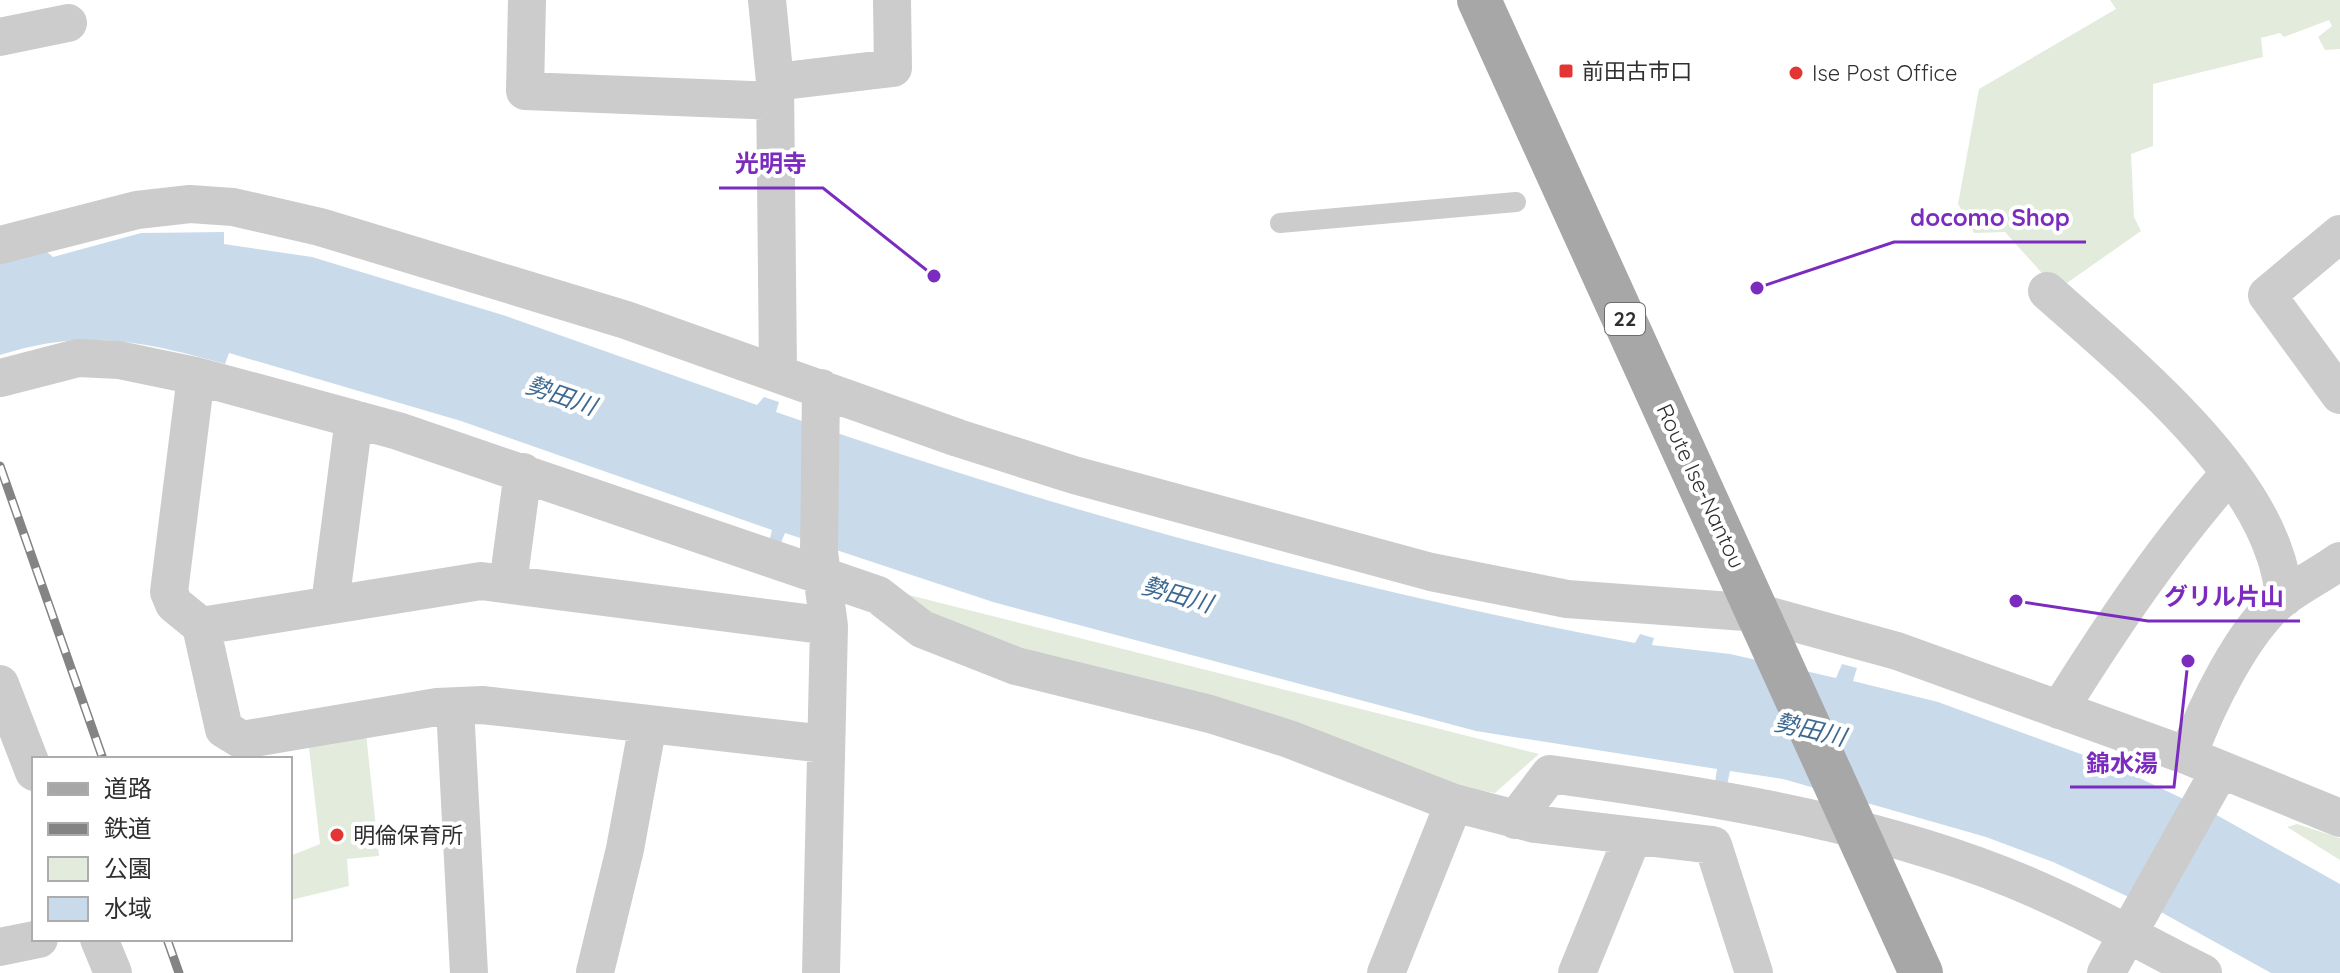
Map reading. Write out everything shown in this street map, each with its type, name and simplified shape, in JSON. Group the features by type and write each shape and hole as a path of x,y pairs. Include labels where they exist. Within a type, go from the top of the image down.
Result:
{"main road":[{"name":"Route Ise-Nantou","path":"1479,0 1921,973"}],"street":[{"path":"527,0 525,91 775,91 893,68 892,0"},
{"path":"767,0 775,91 778,372"},
{"path":"0,37 68,23"},
{"path":"0,245 137,210 190,204 233,207 396,248 778,372 821,399 1074,475 1431,572 1567,599 1765,626 1897,651 2059,710 2206,771 2340,818"},
{"path":"2340,234 2267,295 2340,395"},
{"path":"2047,291 2163,395 2229,474 2260,521 2275,555 2285,597"},
{"path":"0,378 78,358 119,360 196,376 354,419 821,565 878,595 922,629 1016,666 1236,722 1454,803 1515,820 1713,845 1754,973"},
{"path":"196,376 169,592 174,604 201,626 224,729 242,740 482,705 825,744"},
{"path":"821,399 821,565 829,626 821,973"},
{"path":"330,604 354,419"},
{"path":"508,584 523,472"},
{"path":"2059,710 2116,620 2175,536 2229,474"},
{"path":"2106,973 2132,930 2206,771 2242,650 2264,617 2285,597 2340,561"},
{"path":"201,626 481,581 829,626"},
{"path":"0,684 32,767"},
{"path":"455,707 469,973"},
{"path":"595,972 625,849 648,724"},
{"path":"1515,820 1550,774 1678,792 1850,822 1977,867 2132,930 2203,973"},
{"path":"1386,973 1454,803"},
{"path":"1577,973 1633,836"},
{"path":"0,947 32,940"},
{"path":"100,941 113,973"}],"lane":[{"path":"1280,223 1516,202"}],"green space":[{"path":"2110,0 2340,0 2340,49 2325,50 2318,37 2332,26 2329,20 2284,37 2280,33 2261,38 2263,57 2153,84 2153,146 2131,154 2134,217 2141,231 2057,290 2005,232 1974,233 1958,204 1979,89 2116,9"},
{"path":"901,593 1539,754 1495,793 1437,783 1148,683 939,622"},
{"path":"366,733 379,856 347,859 349,886 292,900 292,855 320,844 309,748"},
{"path":"2297,824 2340,838 2340,860 2287,827"}],"water":[{"name":"勢田川","path":"224,232 224,244 312,257 506,316 757,405 764,397 779,402 776,412 881,448 1201,544 1417,598 1635,643 1640,634 1654,638 1652,645 1730,654 1836,678 1842,664 1857,668 1853,681 1938,702 2097,760 2105,753 2114,758 2112,765 2213,813 2340,884 2340,973 2271,973 2159,911 2053,862 1986,837 1783,779 1730,771 1727,785 1715,783 1717,769 1476,731 993,602 785,533 780,545 769,542 772,530 461,421 229,353 225,364 140,344 86,340 58,342 0,355 0,259 41,247 53,257 141,233"}],"railway":[{"path":"0,466 102,757"},
{"path":"168,941 179,973"}],"place":[{"name":"前田古市口","path":"1566,71"},
{"name":"Ise Post Office","path":"1796,73"},
{"name":"光明寺","path":"934,276"},
{"name":"docomo Shop","path":"1757,288"},
{"name":"グリル片山","path":"2016,601"},
{"name":"錦水湯","path":"2188,661"},
{"name":"明倫保育所","path":"337,835"}]}
